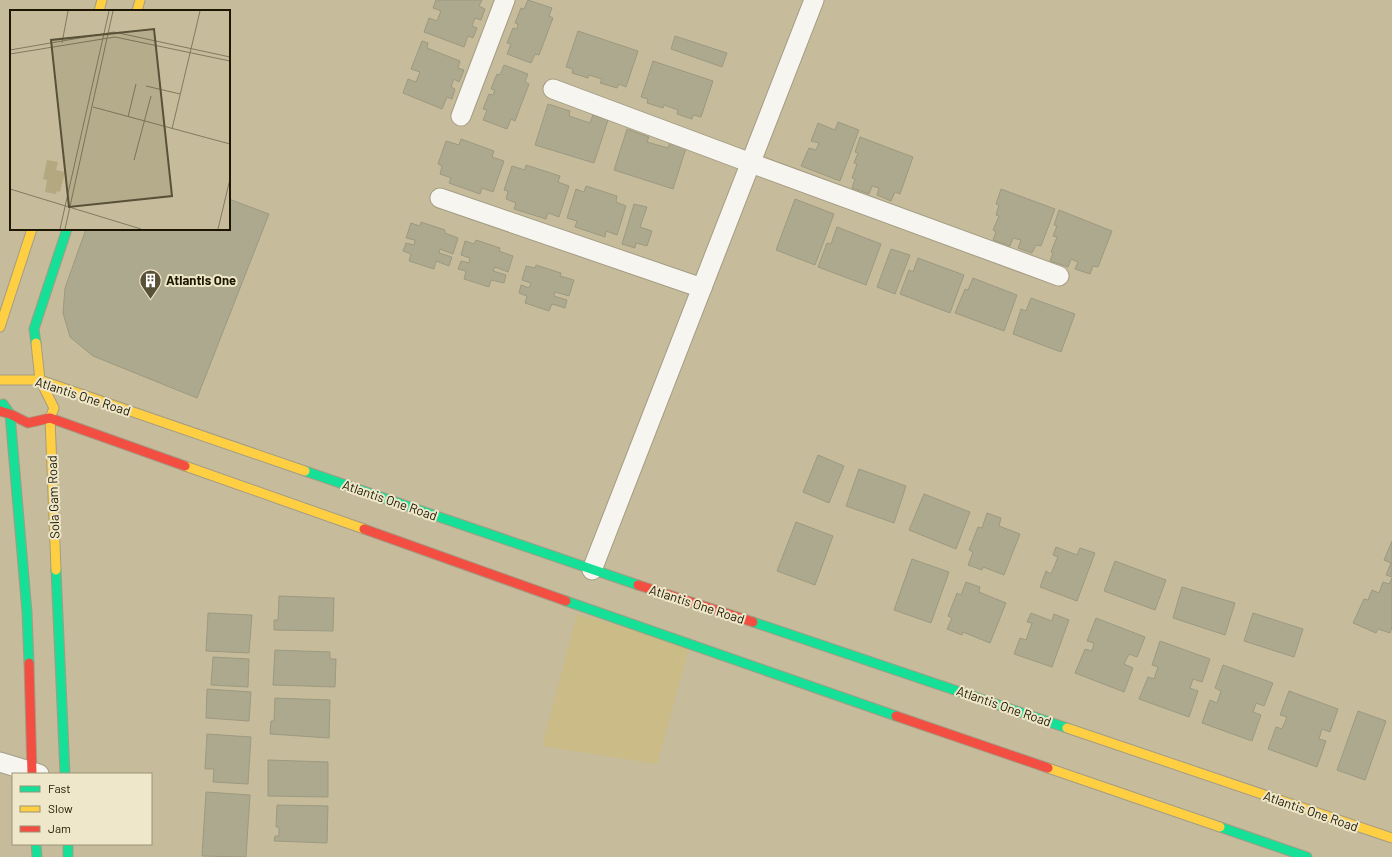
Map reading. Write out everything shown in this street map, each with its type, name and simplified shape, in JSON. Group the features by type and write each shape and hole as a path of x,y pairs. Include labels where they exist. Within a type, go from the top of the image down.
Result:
{"street":[{"path":"99,10 102,0"},
{"path":"137,10 140,0"},
{"path":"461,116 505,0"},
{"path":"592,570 814,0"},
{"path":"553,89 1058,276"},
{"path":"440,198 702,288"},
{"path":"0,327 32,230"},
{"name":"Sola Gam Road","path":"65,773 50,418 54,408 40,380 34,329 67,230"},
{"path":"0,368 0,382"},
{"name":"Atlantis One Road","path":"0,382 24,379 40,380 592,570 811,641 1392,838"},
{"path":"0,400 10,414 27,612 35,773 0,762"},
{"path":"0,411 28,423 50,418 690,645 1308,857"},
{"path":"36,845 37,857"},
{"path":"68,845 68,857"}],"shaded area":[{"path":"577,614 690,645 657,764 542,746"}],"building":[{"path":"436,0 482,0 479,6 485,9 481,20 475,18 472,26 477,28 473,38 468,36 464,47 424,32 429,18 437,21 441,11 433,8"},
{"path":"528,0 552,8 549,16 553,18 539,55 535,54 531,63 507,54 511,44 507,43 513,28 517,29 518,24 515,23 521,8 524,9"},
{"path":"578,31 638,51 626,87 619,84 617,88 600,83 602,79 589,75 588,78 572,73 573,69 566,67"},
{"path":"675,36 727,53 722,67 671,49"},
{"path":"422,41 428,43 427,48 460,61 458,68 464,70 459,82 454,79 451,87 455,89 452,99 447,97 442,109 403,93 408,79 416,82 420,72 411,69"},
{"path":"653,61 713,81 701,117 693,115 692,119 677,114 678,110 664,105 663,108 647,103 648,99 641,97"},
{"path":"504,65 528,74 525,82 529,84 515,121 511,119 507,129 483,120 487,110 483,109 489,94 493,95 495,90 491,89 497,74 500,75"},
{"path":"548,104 570,111 569,116 590,123 593,115 608,120 594,163 535,145"},
{"path":"838,122 859,130 840,181 801,166 809,148 816,150 819,143 811,141 818,123 835,130"},
{"path":"627,129 649,137 647,142 668,148 671,140 687,145 673,189 614,170"},
{"path":"860,137 913,157 900,194 895,192 891,201 877,195 879,188 872,186 869,194 852,188 855,179 852,178 857,164 854,163 858,153 855,152"},
{"path":"461,139 494,151 492,157 504,161 493,192 482,188 480,194 449,183 451,178 440,174 442,166 438,164 446,141 459,145"},
{"path":"526,165 560,176 558,182 569,186 559,217 548,213 546,219 514,209 516,203 506,199 508,191 504,190 512,166 525,170"},
{"path":"586,186 617,196 616,202 626,206 617,235 606,231 605,237 575,227 577,221 567,218 576,189 584,192"},
{"path":"1001,189 1055,209 1041,246 1036,245 1032,253 1018,248 1021,240 1013,238 1010,246 993,240 996,232 993,230 999,216 996,215 999,205 996,204"},
{"name":"Atlantis One","path":"230,199 269,214 197,398 93,356 70,337 63,313 65,288 86,230 230,230"},
{"path":"795,199 834,214 815,265 776,250"},
{"path":"634,204 647,207 640,227 652,231 647,246 636,243 635,248 622,244"},
{"path":"1059,210 1112,231 1098,267 1093,266 1090,274 1075,269 1078,262 1071,259 1068,267 1050,261 1053,253 1051,252 1057,237 1053,236 1057,226 1054,225"},
{"path":"421,222 445,230 445,233 458,238 453,254 440,249 439,253 452,257 449,266 436,261 434,269 409,261 411,254 403,251 406,243 414,245 415,240 406,238 411,223 420,226"},
{"path":"837,227 881,244 866,285 818,267 827,243 831,244"},
{"path":"476,240 500,248 499,251 513,256 508,272 495,267 493,271 506,275 504,283 491,280 489,287 464,279 466,271 458,269 461,261 469,263 470,258 461,255 465,241 474,244"},
{"path":"891,249 910,255 895,294 877,287"},
{"path":"918,258 964,275 950,313 900,294 909,270 913,272"},
{"path":"536,265 561,273 560,276 574,280 569,296 555,292 554,296 567,300 565,308 552,304 549,311 525,303 527,296 519,293 521,285 529,288 531,283 522,280 526,266 535,268"},
{"path":"973,278 1017,295 1004,331 955,313 965,289 968,290"},
{"path":"1031,298 1075,314 1061,352 1013,334 1021,309 1026,311"},
{"path":"818,455 844,466 829,503 803,492"},
{"path":"859,469 906,486 894,523 846,506"},
{"path":"924,494 970,512 956,549 909,530"},
{"path":"987,513 1001,518 999,526 1020,534 1004,575 983,567 982,570 968,565 973,552 969,550 978,527 982,528"},
{"path":"796,522 833,536 815,585 777,571"},
{"path":"1392,541 1392,577 1386,575 1391,563 1384,560"},
{"path":"1056,547 1077,555 1080,548 1095,553 1077,601 1040,587 1046,571 1051,574 1058,557 1053,555"},
{"path":"912,559 949,572 931,623 894,610"},
{"path":"1115,561 1166,580 1155,610 1104,591"},
{"path":"1392,578 1392,627 1390,633 1378,629 1376,633 1353,623 1364,599 1368,600 1372,590 1379,593 1383,582 1389,584"},
{"path":"966,582 980,587 979,592 1006,603 990,643 963,632 962,635 947,629 952,618 948,616 957,593 961,595"},
{"path":"1182,587 1235,603 1225,635 1173,618"},
{"path":"279,596 334,598 333,631 274,630 274,620 278,620"},
{"path":"208,613 252,615 249,653 206,651"},
{"path":"1031,613 1052,621 1054,614 1069,620 1052,667 1014,654 1020,638 1026,640 1032,623 1027,622"},
{"path":"1253,613 1303,629 1294,657 1244,641"},
{"path":"1096,618 1145,637 1137,657 1129,654 1124,664 1133,668 1124,692 1075,673 1085,649 1092,651 1094,643 1087,641"},
{"path":"1160,641 1210,659 1202,682 1193,679 1190,688 1198,691 1189,717 1139,699 1148,677 1154,679 1158,667 1152,665"},
{"path":"275,650 330,652 330,659 336,659 335,687 273,685"},
{"path":"213,657 249,659 248,687 211,685"},
{"path":"1223,665 1273,683 1264,706 1256,703 1253,712 1261,715 1252,741 1202,723 1210,700 1217,703 1221,691 1215,688"},
{"path":"207,689 251,692 249,721 206,718"},
{"path":"1289,691 1338,709 1330,732 1322,729 1319,739 1326,741 1317,767 1268,749 1276,727 1282,729 1287,717 1280,715"},
{"path":"275,698 330,700 329,738 270,734 271,721 274,721"},
{"path":"1358,711 1386,721 1365,780 1337,770"},
{"path":"207,734 251,737 248,784 213,782 214,769 205,769"},
{"path":"268,760 328,762 328,797 268,796"},
{"path":"206,792 250,795 246,857 202,856"},
{"path":"277,805 328,806 327,843 274,841 275,836 279,836 279,827 276,827"}],"traffic: fast":[{"path":"36,343 34,329 67,230"},
{"path":"3,404 10,414 27,612 29,663"},
{"path":"305,471 638,585"},
{"path":"56,570 65,773"},
{"path":"566,601 896,716"},
{"path":"753,622 1067,728"},
{"path":"1220,827 1307,857"},
{"path":"36,845 37,857"},
{"path":"68,845 68,857"}],"traffic: slow":[{"path":"99,10 102,0"},
{"path":"137,10 140,0"},
{"path":"0,327 32,230"},
{"path":"36,343 40,380 54,408 50,418 56,570"},
{"path":"0,380 40,380 305,471"},
{"path":"185,466 364,529"},
{"path":"1067,728 1392,838"},
{"path":"1048,768 1220,827"}],"traffic: jam":[{"path":"0,411 28,423 50,418 185,466"},
{"path":"364,529 566,601"},
{"path":"638,585 753,622"},
{"path":"29,663 32,773"},
{"path":"896,716 1048,768"}],"place":[{"name":"Atlantis One","path":"150,300"}]}
